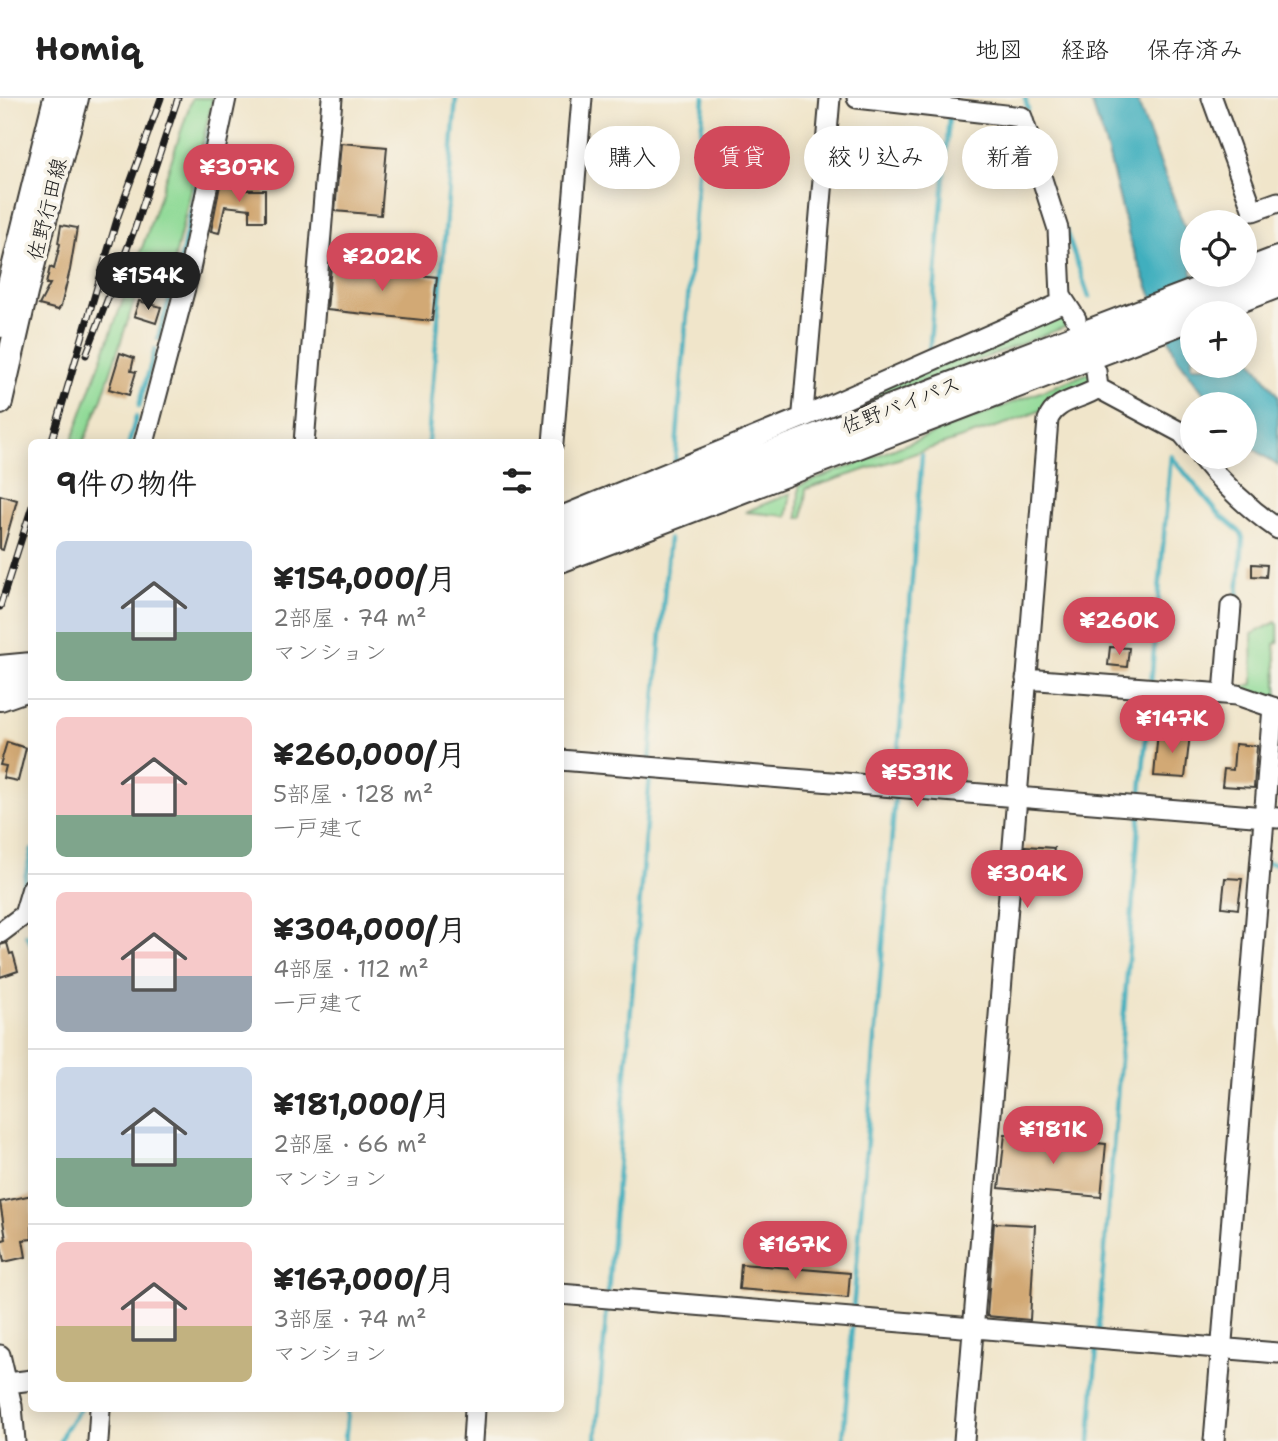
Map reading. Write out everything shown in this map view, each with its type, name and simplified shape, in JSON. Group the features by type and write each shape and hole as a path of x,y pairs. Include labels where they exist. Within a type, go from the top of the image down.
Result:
{"highway":[{"name":"佐野バイパス","path":"1257,273 1278,261"},
{"name":"佐野バイパス","path":"1257,282 1278,283"},
{"name":"佐野バイパス","path":"564,556 1129,330 1228,287"},
{"name":"佐野バイパス","path":"1216,301 1234,287"},
{"name":"佐野バイパス","path":"564,536 1129,330 1180,319"},
{"path":"0,656 28,653"},
{"path":"0,670 28,667"},
{"path":"0,688 28,685"},
{"path":"0,696 28,686"}],"main road":[{"name":"佐野行田線","path":"0,402 11,291 56,98"},
{"name":"佐野行田線","path":"0,325 76,98"}],"street":[{"path":"145,439 190,269 226,98"},
{"path":"304,439 332,98"},
{"path":"552,439 582,98"},
{"path":"804,417 830,98"},
{"path":"857,98 1022,117 1058,229 1060,283 1064,302 1076,319"},
{"path":"1212,98 1253,211 1278,202"},
{"path":"564,515 804,417 1064,302"},
{"path":"964,1441 1048,421 1054,409 1060,405 1090,394 1097,380 1180,432"},
{"path":"1211,469 1251,509 1278,529"},
{"path":"1224,694 1231,606"},
{"path":"1026,678 1237,695 1275,708 1270,818 1214,1441"},
{"path":"564,760 1270,818"},
{"path":"0,933 28,920"},
{"path":"564,1294 1278,1353"},
{"path":"0,1354 8,1383 15,1441"},
{"path":"8,1383 28,1380"},
{"path":"98,1441 100,1412"},
{"path":"473,1441 475,1412"}],"green space":[{"path":"192,98 213,98 166,295 138,290 101,401 85,439 72,439 147,234"},
{"path":"1058,310 1073,324 854,408 739,447"},
{"path":"1091,372 1092,381 1044,409 806,489 803,518 798,518 799,486"},
{"path":"791,493 787,516 745,512"},
{"path":"1276,622 1278,705 1232,690 1253,684 1252,634"}],"water":[{"path":"1090,98 1136,98 1180,215 1180,287 1202,287 1196,301 1180,301 1180,361 1131,245 1107,149"},
{"path":"1257,367 1278,396 1278,466 1257,451 1257,392 1203,392 1192,378 1257,378"}],"building":[{"path":"341,143 387,147 381,215 335,211"},
{"path":"220,185 265,190 265,221 250,221 250,209 225,206 219,233 211,231"},
{"path":"61,225 77,228 70,270 58,310 39,305 50,284 46,284 50,267 54,269"},
{"path":"331,266 437,277 432,321 327,310"},
{"path":"139,301 161,307 156,323 134,316"},
{"path":"120,353 134,358 131,371 136,372 129,395 109,389"},
{"path":"0,495 17,500 3,550 0,549"},
{"path":"1252,564 1267,565 1266,577 1252,576"},
{"path":"1110,647 1129,648 1127,667 1108,665"},
{"path":"1158,731 1190,734 1185,778 1154,776"},
{"path":"7,742 26,748 18,781 3,778 6,766 0,765"},
{"path":"1235,744 1257,746 1254,788 1222,786 1224,769 1233,770"},
{"path":"1025,846 1054,848 1052,865 1024,863"},
{"path":"1225,878 1242,879 1238,909 1222,907"},
{"path":"7,943 18,971 0,977 0,945"},
{"path":"1005,1134 1106,1144 1101,1197 999,1188"},
{"path":"28,1196 28,1239 23,1240 26,1257 4,1262 0,1241 6,1239 0,1202"},
{"path":"994,1223 1035,1225 1030,1320 987,1316"},
{"path":"741,1264 850,1273 848,1298 739,1289"}],"waterway":[{"path":"428,439 456,98"},
{"path":"675,463 704,98"},
{"path":"1025,98 1028,109"},
{"path":"929,355 949,117"},
{"path":"158,338 179,266 210,129"},
{"path":"1066,231 1089,297"},
{"path":"139,406 155,349"},
{"path":"130,439 136,417"},
{"path":"896,779 922,455"},
{"path":"1151,684 1171,455"},
{"path":"1171,456 1218,513 1241,533 1243,538 1237,605"},
{"path":"650,760 669,539"},
{"path":"1140,803 1150,693"},
{"path":"608,1293 650,774"},
{"path":"853,1311 895,797"},
{"path":"1098,1333 1140,812"},
{"path":"1266,863 1278,864"},
{"path":"22,890 28,866"},
{"path":"596,1441 607,1306"},
{"path":"843,1441 852,1328"},
{"path":"1090,1441 1097,1345"},
{"path":"60,1441 78,1412"},
{"path":"345,1441 348,1412"}],"railway":[{"path":"52,439 118,216 161,98"},
{"path":"86,355 135,228 178,98"},
{"path":"0,607 28,519"}]}
